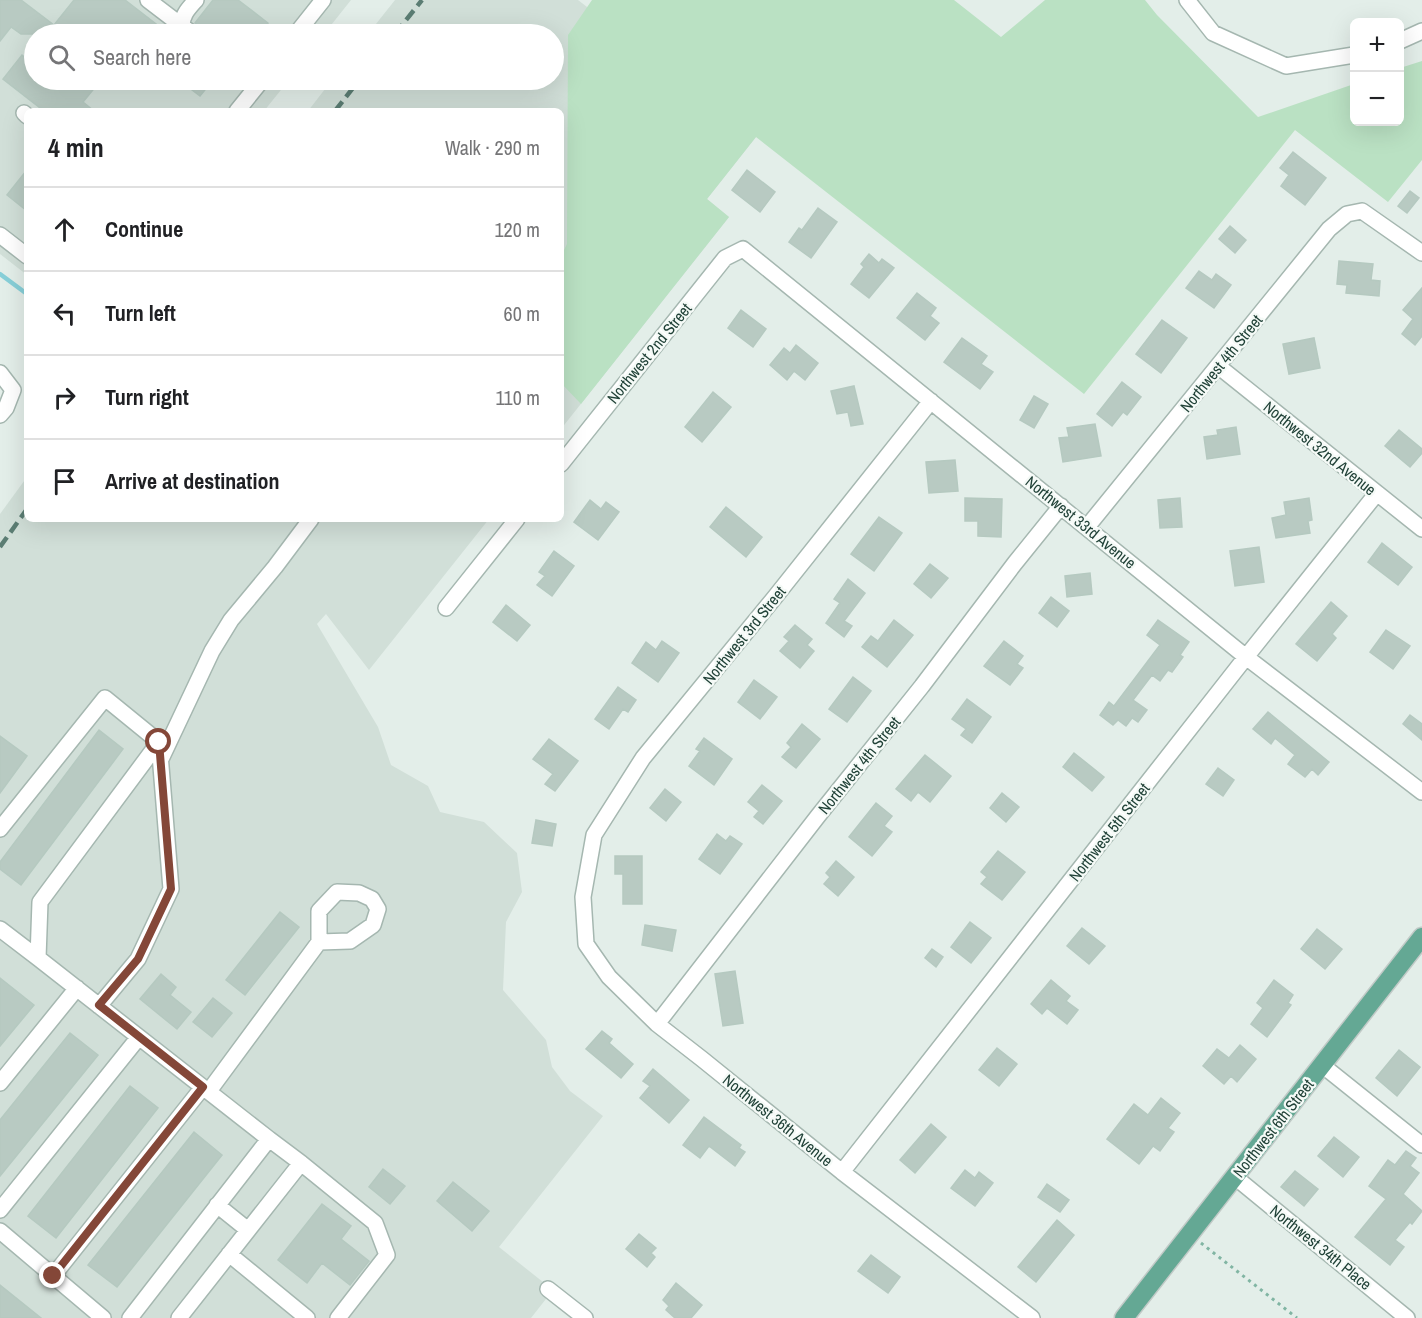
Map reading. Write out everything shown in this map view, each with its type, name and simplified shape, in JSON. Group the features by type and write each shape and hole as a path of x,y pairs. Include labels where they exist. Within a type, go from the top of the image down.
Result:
{"main road":[{"name":"Northwest 6th Street","path":"1124,1318 1422,937"}],"street":[{"path":"148,0 178,24"},
{"path":"185,24 183,15 196,0"},
{"path":"304,24 323,0"},
{"path":"1187,0 1213,33 1286,66 1350,56"},
{"path":"1404,39 1422,31"},
{"path":"239,108 252,90"},
{"name":"Northwest 4th Street","path":"1087,527 1329,229 1347,214 1362,211 1422,253"},
{"path":"0,235 24,253"},
{"name":"Northwest 33rd Avenue","path":"743,249 1246,657 1422,792"},
{"name":"Northwest 2nd Street","path":"564,460 725,258 743,249"},
{"name":"Northwest 32nd Avenue","path":"1218,366 1422,529"},
{"path":"0,373 13,390 6,408 0,415"},
{"name":"Northwest 3rd Street","path":"585,883 594,835 643,759 930,401"},
{"name":"Northwest 5th Street","path":"842,1172 1377,493"},
{"name":"Northwest 4th Street","path":"657,1024 1061,506"},
{"path":"161,760 212,651 231,620 309,522"},
{"path":"446,608 515,522"},
{"path":"0,829 105,698 159,742 171,889 138,959 99,1005"},
{"path":"38,958 40,902 159,742"},
{"name":"Northwest 36th Avenue","path":"585,883 583,897 586,944 609,976 657,1024 842,1172 1032,1318"},
{"path":"3,936 38,958 77,988 375,1223 387,1255 338,1318"},
{"path":"53,1276 206,1089 319,942"},
{"path":"0,1083 77,988"},
{"path":"0,1210 139,1037"},
{"path":"1322,1065 1422,1145"},
{"path":"130,1318 269,1139"},
{"path":"179,1318 301,1163"},
{"name":"Northwest 34th Place","path":"1235,1177 1407,1318"},
{"path":"217,1205 248,1230"},
{"path":"0,1232 103,1318"},
{"path":"229,1254 307,1318"},
{"path":"548,1289 585,1318"}],"path":[{"path":"1190,1234 1297,1318"}],"shaded area":[{"path":"0,0 351,0 332,24 24,24 24,90 281,90 266,108 24,108 24,273 0,254"},
{"path":"395,0 578,0 756,137 707,199 729,217 564,425 564,108 310,108 324,90 564,90 564,24 376,24"},
{"path":"24,481 24,522 487,522 369,670 326,614 317,624 378,727 391,765 428,786 440,812 484,822 517,853 522,892 506,922 503,990 546,1040 552,1067 570,1091 603,1116 499,1247 553,1290 531,1318 0,1318 0,514"}],"green space":[{"path":"592,0 954,0 1001,37 1045,0 1145,0 1258,117 1350,85 1350,126 1404,126 1404,67 1422,61 1422,160 1388,202 1295,130 1084,394 756,137 707,199 729,217 581,404 564,386 564,250 567,244 568,35"}],"building":[{"path":"0,0 21,0 53,24 24,24 24,34 11,27 0,41"},
{"path":"74,0 125,0 156,24 55,24"},
{"path":"213,0 238,0 268,23 196,24"},
{"path":"22,55 24,57 24,90 93,90 83,102 90,108 40,108 3,79"},
{"path":"192,90 205,90 200,96"},
{"path":"1293,152 1326,178 1305,205 1281,186 1289,175 1280,168"},
{"path":"747,170 775,192 760,212 732,190"},
{"path":"24,174 24,209 7,195"},
{"path":"1410,191 1419,198 1407,213 1398,206"},
{"path":"818,208 837,222 811,258 789,242 799,228 802,230"},
{"path":"1230,226 1246,240 1235,253 1219,239"},
{"path":"869,254 879,263 882,259 894,268 869,298 851,284 864,267 861,264"},
{"path":"1339,261 1373,264 1371,280 1380,281 1379,296 1346,293 1347,285 1337,284"},
{"path":"1199,271 1212,280 1216,274 1231,285 1214,308 1186,288"},
{"path":"1422,288 1422,336 1415,345 1402,334 1413,319 1403,310"},
{"path":"917,293 936,308 930,316 939,323 925,340 897,318"},
{"path":"741,310 766,329 753,347 728,328"},
{"path":"1162,320 1187,338 1161,373 1136,354"},
{"path":"962,338 987,356 981,364 993,372 980,389 944,362"},
{"path":"1314,338 1320,368 1289,374 1283,344"},
{"path":"796,345 818,363 805,380 794,371 787,380 770,365 784,348 790,353"},
{"path":"1122,382 1141,397 1127,415 1123,412 1112,426 1097,414"},
{"path":"854,386 863,424 851,426 848,412 837,414 831,391"},
{"path":"713,392 731,407 702,442 685,427"},
{"path":"1034,396 1048,404 1034,428 1020,420"},
{"path":"1095,424 1101,456 1063,462 1059,438 1069,437 1067,428"},
{"path":"1236,427 1240,454 1207,459 1204,437 1218,435 1217,430"},
{"path":"1399,430 1422,449 1422,453 1410,467 1385,446"},
{"path":"955,460 958,491 929,493 926,462"},
{"path":"965,498 1002,499 1001,537 978,536 978,521 965,521"},
{"path":"1180,498 1182,527 1160,528 1158,500"},
{"path":"1309,498 1312,520 1308,521 1310,533 1276,538 1272,518 1286,515 1284,502"},
{"path":"590,500 601,509 606,502 619,512 598,540 574,522"},
{"path":"726,507 762,537 746,557 710,527"},
{"path":"879,517 902,533 874,571 851,554"},
{"path":"1382,543 1412,567 1398,585 1368,562"},
{"path":"1259,547 1264,582 1235,586 1230,551"},
{"path":"554,551 574,566 552,596 537,585 545,576 539,572"},
{"path":"930,564 948,578 931,598 914,584"},
{"path":"1090,573 1092,594 1067,597 1065,576"},
{"path":"848,579 865,593 844,621 852,626 844,637 826,623 840,603 834,599"},
{"path":"1051,597 1069,611 1057,627 1039,613"},
{"path":"1331,602 1347,616 1332,634 1336,638 1317,661 1296,644"},
{"path":"506,605 530,625 517,641 493,622"},
{"path":"894,620 913,635 887,667 862,647 871,636 878,641"},
{"path":"1158,620 1189,642 1180,655 1183,657 1172,672 1168,670 1160,681 1152,675 1133,700 1147,710 1138,722 1132,718 1126,726 1118,720 1113,725 1100,715 1109,702 1114,706 1160,645 1147,635"},
{"path":"795,625 812,639 807,645 814,651 800,668 780,651 789,641 784,637"},
{"path":"1386,630 1410,646 1393,669 1370,652"},
{"path":"662,641 679,653 658,682 632,663 646,642 656,650"},
{"path":"1004,641 1023,656 1017,664 1023,668 1010,685 984,666"},
{"path":"853,677 871,691 847,722 829,709"},
{"path":"754,680 777,697 760,719 738,702"},
{"path":"618,687 636,700 628,712 623,709 609,729 595,719"},
{"path":"967,699 991,717 972,743 961,735 966,729 952,719"},
{"path":"1268,712 1329,762 1318,775 1312,769 1305,777 1288,764 1295,755 1275,738 1271,744 1253,729"},
{"path":"1410,715 1422,724 1422,740 1403,724"},
{"path":"802,724 820,739 796,768 782,757 791,747 787,743"},
{"path":"99,730 123,749 21,885 0,869 0,862"},
{"path":"0,736 27,756 0,793"},
{"path":"704,738 732,759 714,785 689,766 700,751 696,749"},
{"path":"549,739 578,761 555,791 545,784 553,774 533,759"},
{"path":"1074,753 1104,777 1092,791 1063,767"},
{"path":"925,755 951,776 930,802 918,792 911,801 896,789"},
{"path":"1218,768 1234,780 1223,796 1206,784"},
{"path":"762,785 782,801 763,824 754,817 759,811 748,802"},
{"path":"665,789 681,802 666,821 650,808"},
{"path":"1002,793 1019,807 1006,822 990,808"},
{"path":"876,803 892,816 884,826 892,832 872,856 849,837"},
{"path":"536,820 556,824 552,846 532,843"},
{"path":"717,834 726,841 730,836 742,844 720,874 699,859"},
{"path":"998,851 1025,872 1002,900 981,884 987,877 981,872"},
{"path":"615,856 642,856 642,904 623,904 623,874 615,874"},
{"path":"836,861 854,877 838,896 824,884 830,877 826,873"},
{"path":"280,912 299,927 245,995 226,980"},
{"path":"970,922 991,938 971,963 951,947"},
{"path":"645,925 676,930 672,951 642,945"},
{"path":"1082,928 1105,946 1089,964 1067,946"},
{"path":"1317,929 1342,949 1325,969 1301,949"},
{"path":"932,949 943,957 936,967 925,958"},
{"path":"735,971 743,1023 723,1026 715,974"},
{"path":"161,974 176,987 170,995 191,1012 177,1029 140,999"},
{"path":"0,978 34,1005 0,1046"},
{"path":"1051,980 1070,996 1066,1001 1078,1010 1067,1024 1047,1008 1042,1014 1031,1004"},
{"path":"1274,980 1293,995 1288,1003 1291,1005 1267,1037 1251,1024 1263,1008 1257,1003"},
{"path":"213,998 232,1013 212,1037 193,1022"},
{"path":"602,1031 612,1039 609,1043 633,1064 621,1078 586,1049"},
{"path":"70,1033 98,1055 0,1176 0,1120"},
{"path":"1240,1045 1256,1059 1237,1082 1231,1076 1224,1084 1203,1066 1217,1049 1229,1058"},
{"path":"997,1048 1017,1064 999,1086 979,1070"},
{"path":"1399,1050 1420,1067 1397,1096 1376,1078"},
{"path":"653,1069 689,1100 669,1123 640,1098 650,1086 643,1081"},
{"path":"130,1086 158,1108 56,1238 28,1216"},
{"path":"1161,1098 1180,1113 1168,1128 1174,1132 1160,1151 1153,1146 1139,1164 1107,1139 1134,1104 1148,1115"},
{"path":"704,1117 741,1145 739,1148 745,1152 735,1166 709,1146 700,1158 683,1145"},
{"path":"931,1124 946,1137 915,1173 900,1160"},
{"path":"194,1132 222,1155 117,1287 88,1265"},
{"path":"1334,1137 1359,1157 1343,1177 1318,1156"},
{"path":"1406,1151 1416,1158 1410,1166 1419,1173 1403,1194 1422,1211 1395,1240 1404,1247 1390,1265 1355,1237 1386,1199 1369,1186 1388,1160 1395,1165"},
{"path":"383,1169 405,1186 390,1204 369,1187"},
{"path":"965,1170 975,1178 979,1172 993,1183 975,1206 951,1188"},
{"path":"1295,1171 1318,1189 1304,1206 1281,1187"},
{"path":"453,1182 489,1211 472,1231 437,1201"},
{"path":"1047,1184 1069,1200 1060,1212 1038,1197"},
{"path":"322,1204 351,1226 341,1239 369,1261 350,1285 322,1263 307,1283 278,1260"},
{"path":"1057,1220 1074,1235 1036,1282 1018,1267"},
{"path":"639,1234 656,1248 651,1253 655,1257 647,1267 626,1249"},
{"path":"871,1255 900,1277 888,1293 858,1271"},
{"path":"676,1283 702,1305 691,1318 675,1318 666,1310 669,1306 663,1300"},
{"path":"0,1285 41,1318 0,1318"}],"waterway":[{"path":"0,274 24,292"}],"railway":[{"path":"403,24 422,0"},
{"path":"337,108 351,90"},
{"path":"0,547 24,513"}],"route":[{"path":"53,1276 203,1087 99,1005 138,959 171,889 159,742"}]}
